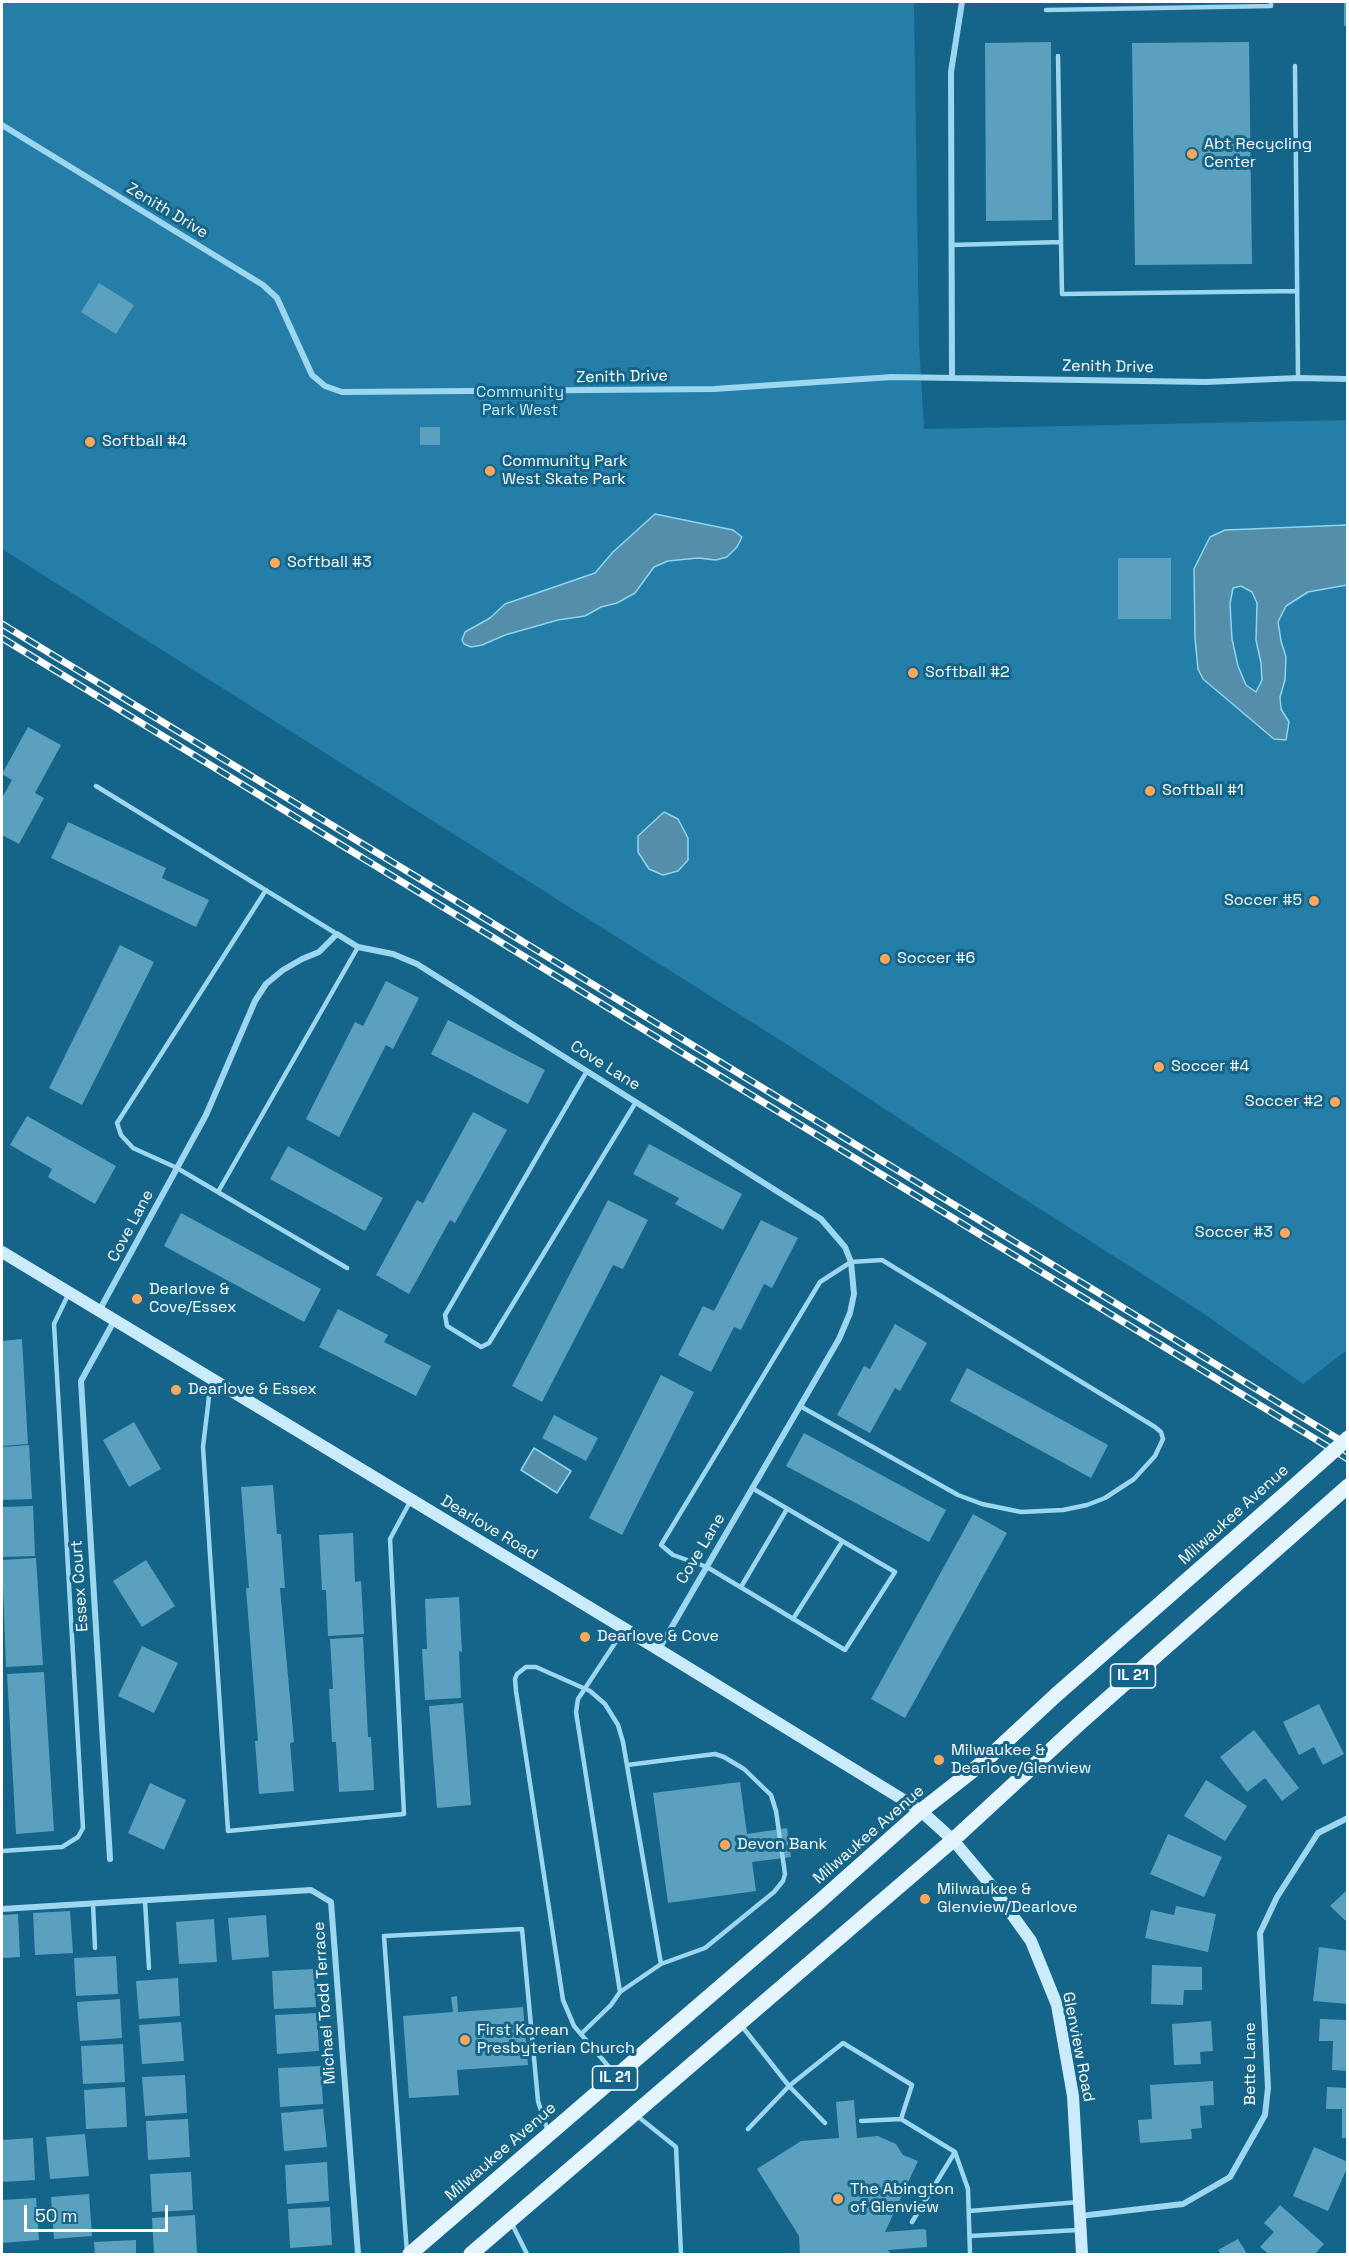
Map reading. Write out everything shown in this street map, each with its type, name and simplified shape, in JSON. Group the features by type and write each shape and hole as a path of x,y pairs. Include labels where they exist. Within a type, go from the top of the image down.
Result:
{"main road":[{"name":"Dearlove Road","path":"2,1252 921,1811 953,1840"},
{"name":"Milwaukee Avenue","path":"409,2254 921,1811 986,1760 1347,1438"},
{"name":"IL 21","path":"471,2254 953,1840 1080,1723 1347,1486"},
{"name":"Glenview Road","path":"953,1840 990,1884 1031,1941 1057,2005 1073,2096 1082,2254"}],"street":[{"path":"952,378 951,72 962,2"},
{"name":"Zenith Drive","path":"2,125 263,285 277,298 312,375 325,386 335,390 403,393 714,389 892,377 1206,382 1298,378 1347,379"},
{"name":"Cove Lane","path":"99,1311 215,1096 255,1001 266,984 283,970 319,952 337,934 358,947 393,954 417,964 821,1218 845,1247 851,1262 854,1294 850,1313 838,1340 658,1649"},
{"name":"Essex Court","path":"110,1859 81,1381 114,1320"},
{"name":"Bette Lane","path":"1080,2216 1184,2204 1230,2177 1265,2115 1268,2088 1260,1934 1277,1897 1318,1833 1347,1818"},
{"name":"Michael Todd Terrace","path":"2,1909 311,1890 331,1902 358,2254"}],"lane":[{"path":"1046,10 1271,6 1271,2"},
{"path":"1058,56 1062,294 1297,291"},
{"path":"1295,66 1298,378"},
{"path":"951,245 1061,242"},
{"path":"96,786 337,934"},
{"path":"266,890 117,1123 121,1136 133,1148 177,1168 347,1268"},
{"path":"218,1192 358,947"},
{"path":"588,1071 445,1315 447,1326 481,1347 489,1343 636,1102"},
{"path":"752,1488 895,1572 845,1650 706,1567 673,1555 661,1545 820,1282 851,1262 882,1260 1155,1427 1161,1432 1161,1445 1155,1456 1134,1479 1105,1498 1063,1510 1021,1512 982,1504 958,1495 800,1406"},
{"path":"2,1851 62,1846 78,1837 83,1828 54,1324 69,1293"},
{"path":"211,1379 203,1447 228,1831 404,1814 390,1539 411,1500"},
{"path":"741,1587 787,1509"},
{"path":"793,1619 842,1542"},
{"path":"620,1992 576,1712 578,1699 625,1629"},
{"path":"617,2076 581,2034 568,2014 563,2000 515,1679 526,1667 536,1667 584,1689 601,1699 615,1718 623,1742 662,1964"},
{"path":"581,2034 611,2005 620,1992 662,1964 705,1948 778,1887 785,1874 777,1811 771,1795 734,1762 715,1754 627,1765"},
{"path":"146,1901 149,1968"},
{"path":"93,1904 95,1948"},
{"path":"409,2254 384,1936 522,1929 538,2101 549,2135"},
{"path":"739,2023 789,2086 825,2123"},
{"path":"747,2129 789,2086 843,2043 912,2085 901,2119"},
{"path":"634,2113 676,2147 681,2254"},
{"path":"861,2121 901,2119 955,2152 968,2189 970,2254"},
{"path":"912,2222 955,2152"},
{"path":"969,2211 1079,2202"},
{"path":"510,2220 527,2254"},
{"path":"970,2236 1081,2229"}],"green space":[{"name":"Community Park West","path":"2,2 914,2 919,342 924,429 1347,420 1347,1350 1303,1384 1200,1311 791,1047 2,549"}],"shaded area":[{"path":"655,514 733,530 742,537 737,547 727,557 716,560 698,558 668,561 654,567 635,593 585,616 558,620 505,635 482,645 471,647 464,644 462,640 465,632 490,618 505,604 595,573 613,552"},
{"path":"1347,525 1347,585 1308,592 1286,606 1278,622 1286,657 1285,680 1280,697 1281,709 1289,722 1286,740 1274,739 1203,679 1198,669 1194,569 1210,537 1225,530","holes":["1241,586 1252,592 1257,603 1256,640 1262,680 1256,692 1246,685 1238,666 1232,639 1230,604 1233,588"]},
{"path":"664,812 678,819 688,838 688,860 678,871 663,875 649,869 638,852 638,836"},
{"path":"534,1448 571,1471 557,1493 521,1470"}],"building":[{"path":"1344,2 1348,2 1348,26 1344,26"},
{"path":"1051,42 1052,220 986,221 985,43"},
{"name":"Abt Recycling Center","path":"1249,42 1252,264 1135,265 1132,43"},
{"path":"99,283 134,305 116,334 81,312"},
{"path":"420,427 440,427 440,445 420,445"},
{"path":"1118,558 1171,558 1171,619 1118,619"},
{"path":"28,727 61,745 35,793 44,798 19,844 2,835 2,798 12,780 2,774"},
{"path":"68,822 166,868 162,878 209,900 196,927 51,858"},
{"path":"120,945 154,962 82,1105 49,1088"},
{"path":"386,981 419,998 393,1049 386,1045 339,1137 306,1119 355,1022 363,1026"},
{"path":"448,1020 545,1070 528,1104 431,1054"},
{"path":"473,1112 507,1130 455,1223 450,1220 409,1294 376,1275 417,1200 423,1203"},
{"path":"27,1116 116,1166 95,1204 48,1177 52,1169 10,1145"},
{"path":"649,1144 742,1194 723,1230 675,1204 679,1198 633,1174"},
{"path":"288,1146 383,1198 365,1231 270,1179"},
{"path":"608,1200 648,1220 623,1269 613,1265 542,1402 512,1386"},
{"path":"181,1213 321,1289 304,1322 164,1246"},
{"path":"761,1220 798,1238 772,1288 764,1284 741,1330 734,1327 711,1372 678,1355 703,1306 714,1311"},
{"path":"338,1309 388,1335 384,1342 431,1366 416,1396 319,1347"},
{"path":"895,1324 927,1343 900,1391 895,1388 870,1433 837,1415 864,1366 870,1369"},
{"path":"22,1339 28,1444 2,1446 2,1341"},
{"path":"967,1368 1108,1445 1091,1478 950,1401"},
{"path":"661,1375 694,1392 622,1535 589,1518"},
{"path":"554,1415 598,1438 586,1461 542,1438"},
{"path":"134,1422 161,1469 129,1487 103,1440"},
{"path":"804,1433 946,1510 929,1542 786,1466"},
{"path":"29,1445 32,1499 2,1500 2,1447"},
{"path":"273,1485 277,1534 281,1534 285,1588 280,1588 294,1742 290,1743 294,1791 259,1794 255,1741 258,1741 241,1487"},
{"path":"33,1506 35,1556 2,1557 2,1507"},
{"path":"973,1514 1007,1533 905,1718 871,1699"},
{"path":"353,1533 355,1582 361,1581 364,1634 328,1636 326,1590 322,1590 319,1535"},
{"path":"36,1558 43,1665 6,1667 2,1560"},
{"path":"146,1560 175,1606 142,1627 113,1581"},
{"path":"459,1597 462,1652 459,1651 461,1698 425,1700 422,1649 427,1649 425,1599"},
{"path":"363,1637 368,1737 371,1737 374,1790 339,1792 336,1742 332,1742 329,1689 333,1689 330,1639"},
{"path":"142,1646 178,1663 154,1713 118,1696"},
{"path":"44,1672 54,1831 16,1834 7,1674"},
{"path":"463,1703 471,1805 437,1808 429,1706"},
{"path":"1319,1704 1344,1754 1323,1765 1314,1747 1299,1755 1283,1722"},
{"path":"1254,1730 1299,1788 1282,1801 1265,1778 1247,1792 1220,1757"},
{"path":"1206,1780 1247,1806 1225,1841 1184,1816"},
{"name":"Devon Bank","path":"740,1782 747,1834 787,1828 791,1857 752,1862 756,1891 668,1903 653,1793"},
{"path":"150,1783 186,1800 164,1850 128,1833"},
{"path":"1168,1834 1222,1857 1204,1897 1150,1874"},
{"path":"1348,1889 1348,1923 1330,1906"},
{"path":"1176,1906 1216,1914 1208,1952 1145,1938 1151,1910 1174,1915"},
{"path":"70,1911 73,1953 35,1955 33,1913"},
{"path":"18,1914 20,1957 2,1958 2,1915"},
{"path":"266,1915 269,1957 232,1960 228,1918"},
{"path":"214,1919 217,1962 179,1964 176,1922"},
{"path":"1319,1947 1348,1951 1348,2004 1313,2001"},
{"path":"116,1956 118,1994 76,1996 74,1958"},
{"path":"1152,1965 1202,1967 1202,1990 1184,1990 1183,2005 1151,2004"},
{"path":"314,1969 316,2007 274,2009 272,1971"},
{"path":"178,1978 180,2016 139,2019 136,1981"},
{"name":"First Korean Presbyterian Church","path":"457,1996 458,2012 523,2007 528,2065 457,2070 459,2095 409,2098 403,2016 453,2012 451,1997"},
{"path":"120,1999 122,2038 80,2041 77,2002"},
{"path":"317,2013 319,2051 277,2054 275,2015"},
{"path":"1320,2019 1348,2020 1348,2071 1332,2070 1333,2041 1319,2041"},
{"path":"1211,2021 1213,2051 1200,2052 1201,2064 1174,2065 1172,2024"},
{"path":"181,2022 184,2061 142,2064 139,2025"},
{"path":"123,2044 125,2082 83,2084 81,2046"},
{"path":"321,2066 323,2104 280,2107 278,2068"},
{"path":"185,2075 187,2113 145,2116 142,2077"},
{"path":"1213,2081 1214,2105 1200,2106 1202,2128 1191,2129 1192,2139 1140,2143 1138,2120 1152,2119 1150,2085"},
{"path":"125,2087 127,2127 86,2129 84,2090"},
{"path":"1327,2087 1348,2088 1348,2138 1342,2138 1342,2109 1326,2109"},
{"name":"The Abington of Glenview","path":"854,2100 857,2138 878,2136 896,2144 903,2155 918,2161 885,2232 926,2230 927,2247 888,2250 891,2254 800,2254 799,2236 757,2169 801,2141 839,2138 836,2102"},
{"path":"323,2109 327,2147 284,2151 281,2113"},
{"path":"188,2119 190,2157 148,2160 146,2121"},
{"path":"85,2134 89,2176 50,2179 46,2137"},
{"path":"33,2138 35,2180 2,2182 2,2140"},
{"path":"1314,2147 1348,2162 1328,2211 1293,2196"},
{"path":"327,2162 329,2201 287,2204 285,2165"},
{"path":"191,2172 193,2210 152,2212 150,2174"},
{"path":"89,2194 92,2236 54,2239 51,2197"},
{"path":"36,2198 39,2240 2,2243 2,2200"},
{"path":"1280,2205 1324,2244 1315,2254 1269,2254 1260,2247 1274,2232 1264,2223"},
{"path":"330,2207 332,2245 290,2248 288,2209"},
{"path":"195,2215 197,2254 154,2254 152,2218"},
{"path":"1238,2239 1247,2254 1221,2254 1218,2250"},
{"path":"136,2240 136,2254 95,2254 94,2242"}],"railway":[{"path":"2,624 1348,1445"},
{"path":"2,638 1348,1459"}],"place":[{"name":"Abt Recycling Center","path":"1192,154"},
{"name":"Softball #4","path":"90,442"},
{"name":"Community Park West Skate Park","path":"490,471"},
{"name":"Softball #3","path":"275,563"},
{"name":"Softball #2","path":"913,673"},
{"name":"Softball #1","path":"1150,791"},
{"name":"Soccer #5","path":"1314,901"},
{"name":"Soccer #6","path":"885,959"},
{"name":"Soccer #4","path":"1159,1067"},
{"name":"Soccer #2","path":"1335,1102"},
{"name":"Soccer #3","path":"1285,1233"},
{"name":"Dearlove & Cove/Essex","path":"137,1299"},
{"name":"Dearlove & Essex","path":"176,1390"},
{"name":"Dearlove & Cove","path":"585,1637"},
{"name":"Milwaukee & Dearlove/Glenview","path":"939,1760"},
{"name":"Devon Bank","path":"725,1845"},
{"name":"Milwaukee & Glenview/Dearlove","path":"925,1899"},
{"name":"First Korean Presbyterian Church","path":"465,2040"},
{"name":"The Abington of Glenview","path":"838,2199"}]}
